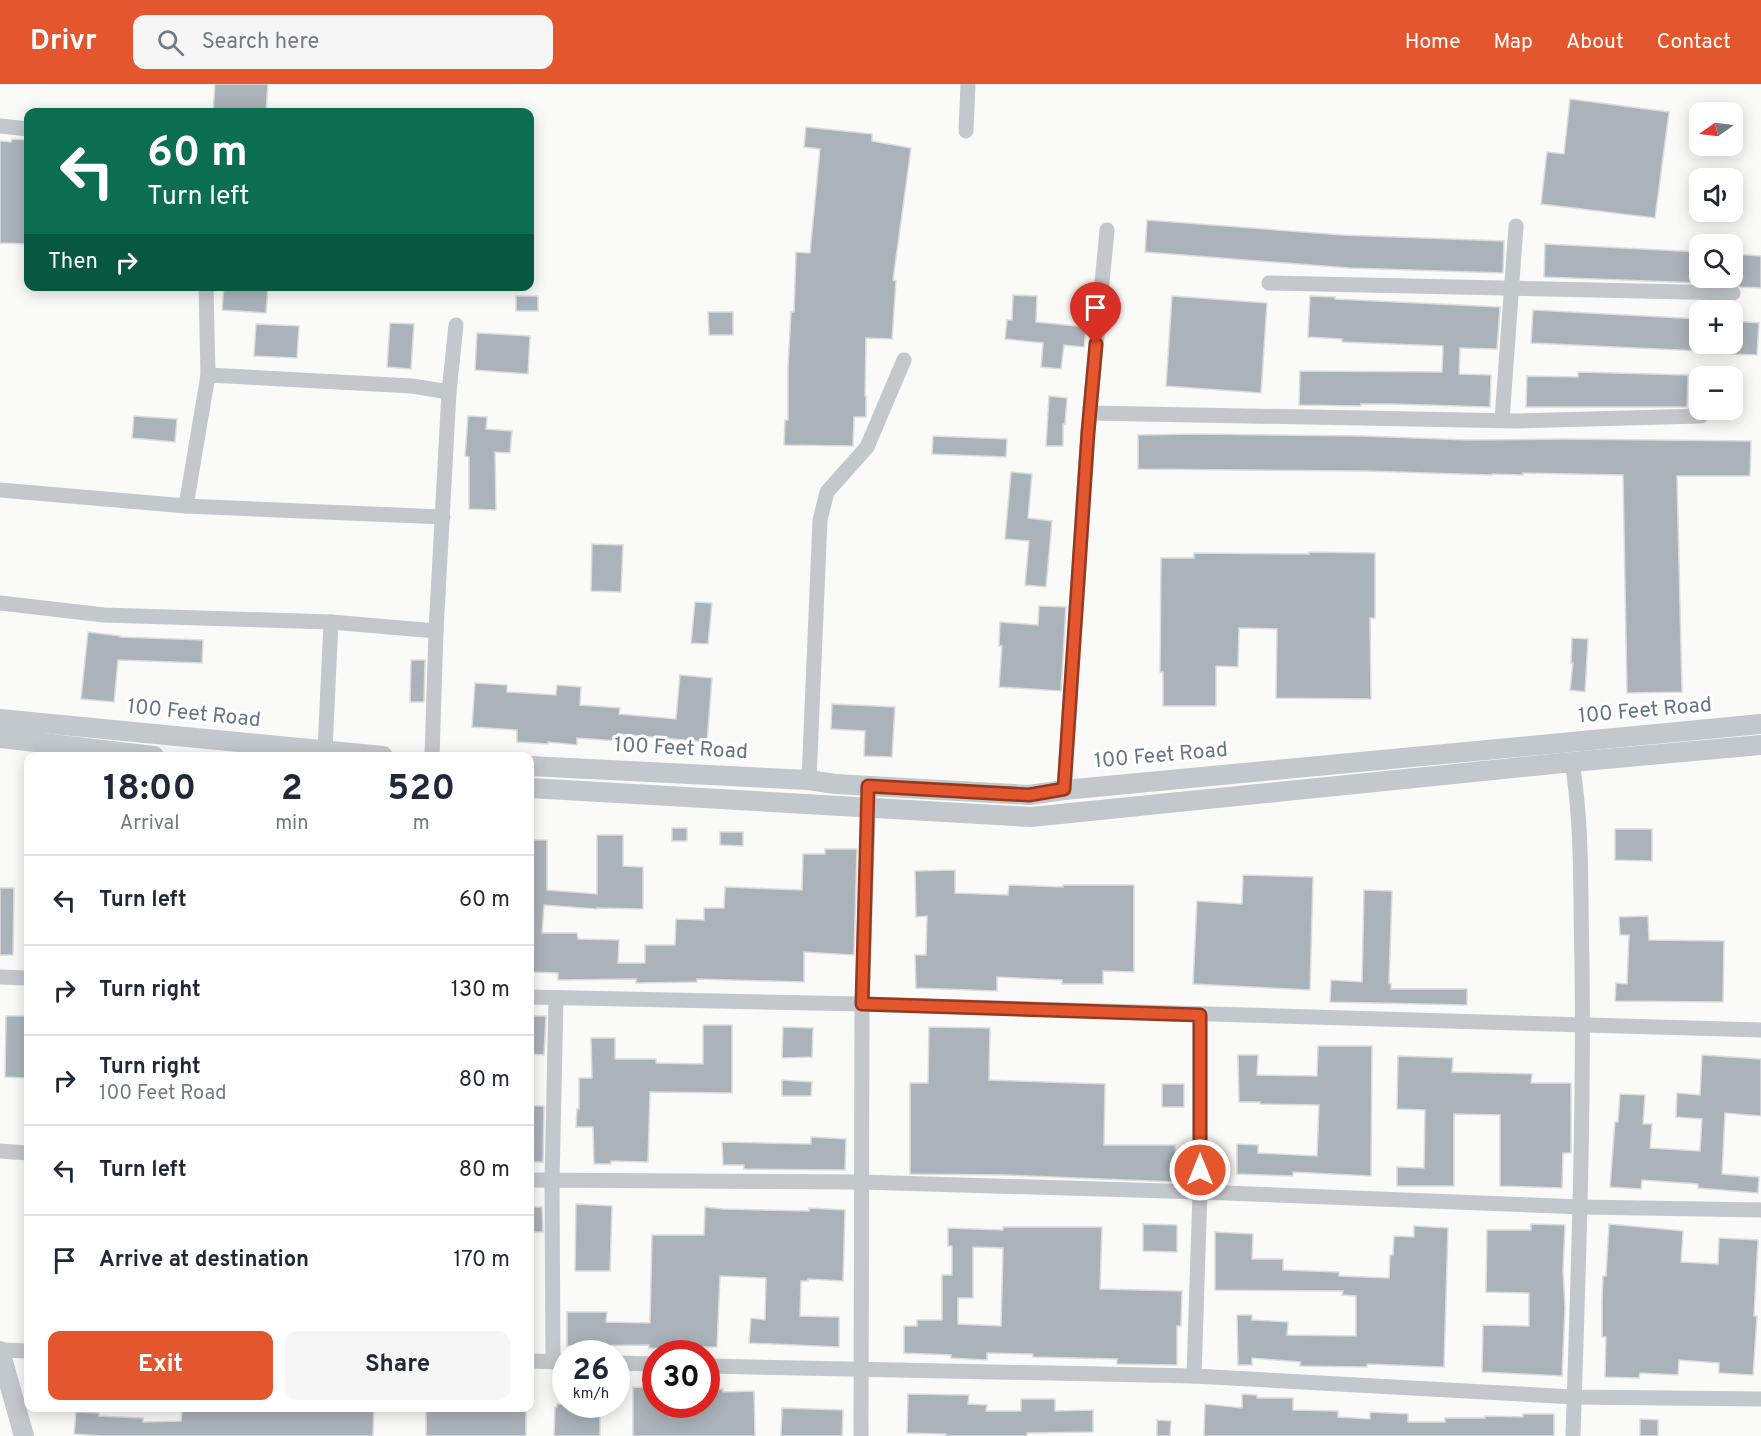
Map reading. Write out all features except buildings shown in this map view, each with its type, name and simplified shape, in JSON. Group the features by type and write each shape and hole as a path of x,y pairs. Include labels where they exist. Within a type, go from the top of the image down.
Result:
{"street":[{"path":"966,131 968,84"},
{"path":"0,126 24,129"},
{"path":"1502,420 1516,226"},
{"path":"1064,789 1090,413 1107,230"},
{"path":"1269,283 1733,293"},
{"path":"186,506 208,375 206,291"},
{"path":"432,752 449,392 456,325"},
{"path":"809,780 820,520 827,492 867,447 904,360"},
{"path":"208,375 411,386 449,392"},
{"path":"1090,413 1502,420 1689,416"},
{"path":"0,490 186,506 443,517"},
{"path":"0,603 104,615 331,622 436,631"},
{"path":"325,750 331,622"},
{"name":"100 Feet Road","path":"0,719 345,752"},
{"name":"100 Feet Road","path":"534,766 809,780 835,784 1029,795 1064,789 1761,724"},
{"path":"0,738 120,752"},
{"name":"100 Feet Road","path":"534,788 1031,817 1761,745"},
{"path":"1572,762 1579,804 1583,1024 1581,1207 1573,1436"},
{"path":"861,1436 862,1004 868,786"},
{"path":"0,977 24,978"},
{"path":"534,997 862,1004 1761,1030"},
{"path":"556,998 552,1182 558,1340"},
{"path":"1194,1376 1200,1192 1200,1015"},
{"path":"0,1151 24,1153"},
{"path":"534,1180 861,1182 1581,1207 1761,1210"},
{"path":"24,1351 0,1350 24,1436"},
{"path":"534,1361 552,1362"},
{"path":"720,1366 1194,1376 1574,1397 1761,1399"}],"route":[{"path":"1096,344 1064,789 1029,795 868,786 862,1004 1200,1015 1200,1170"}]}
